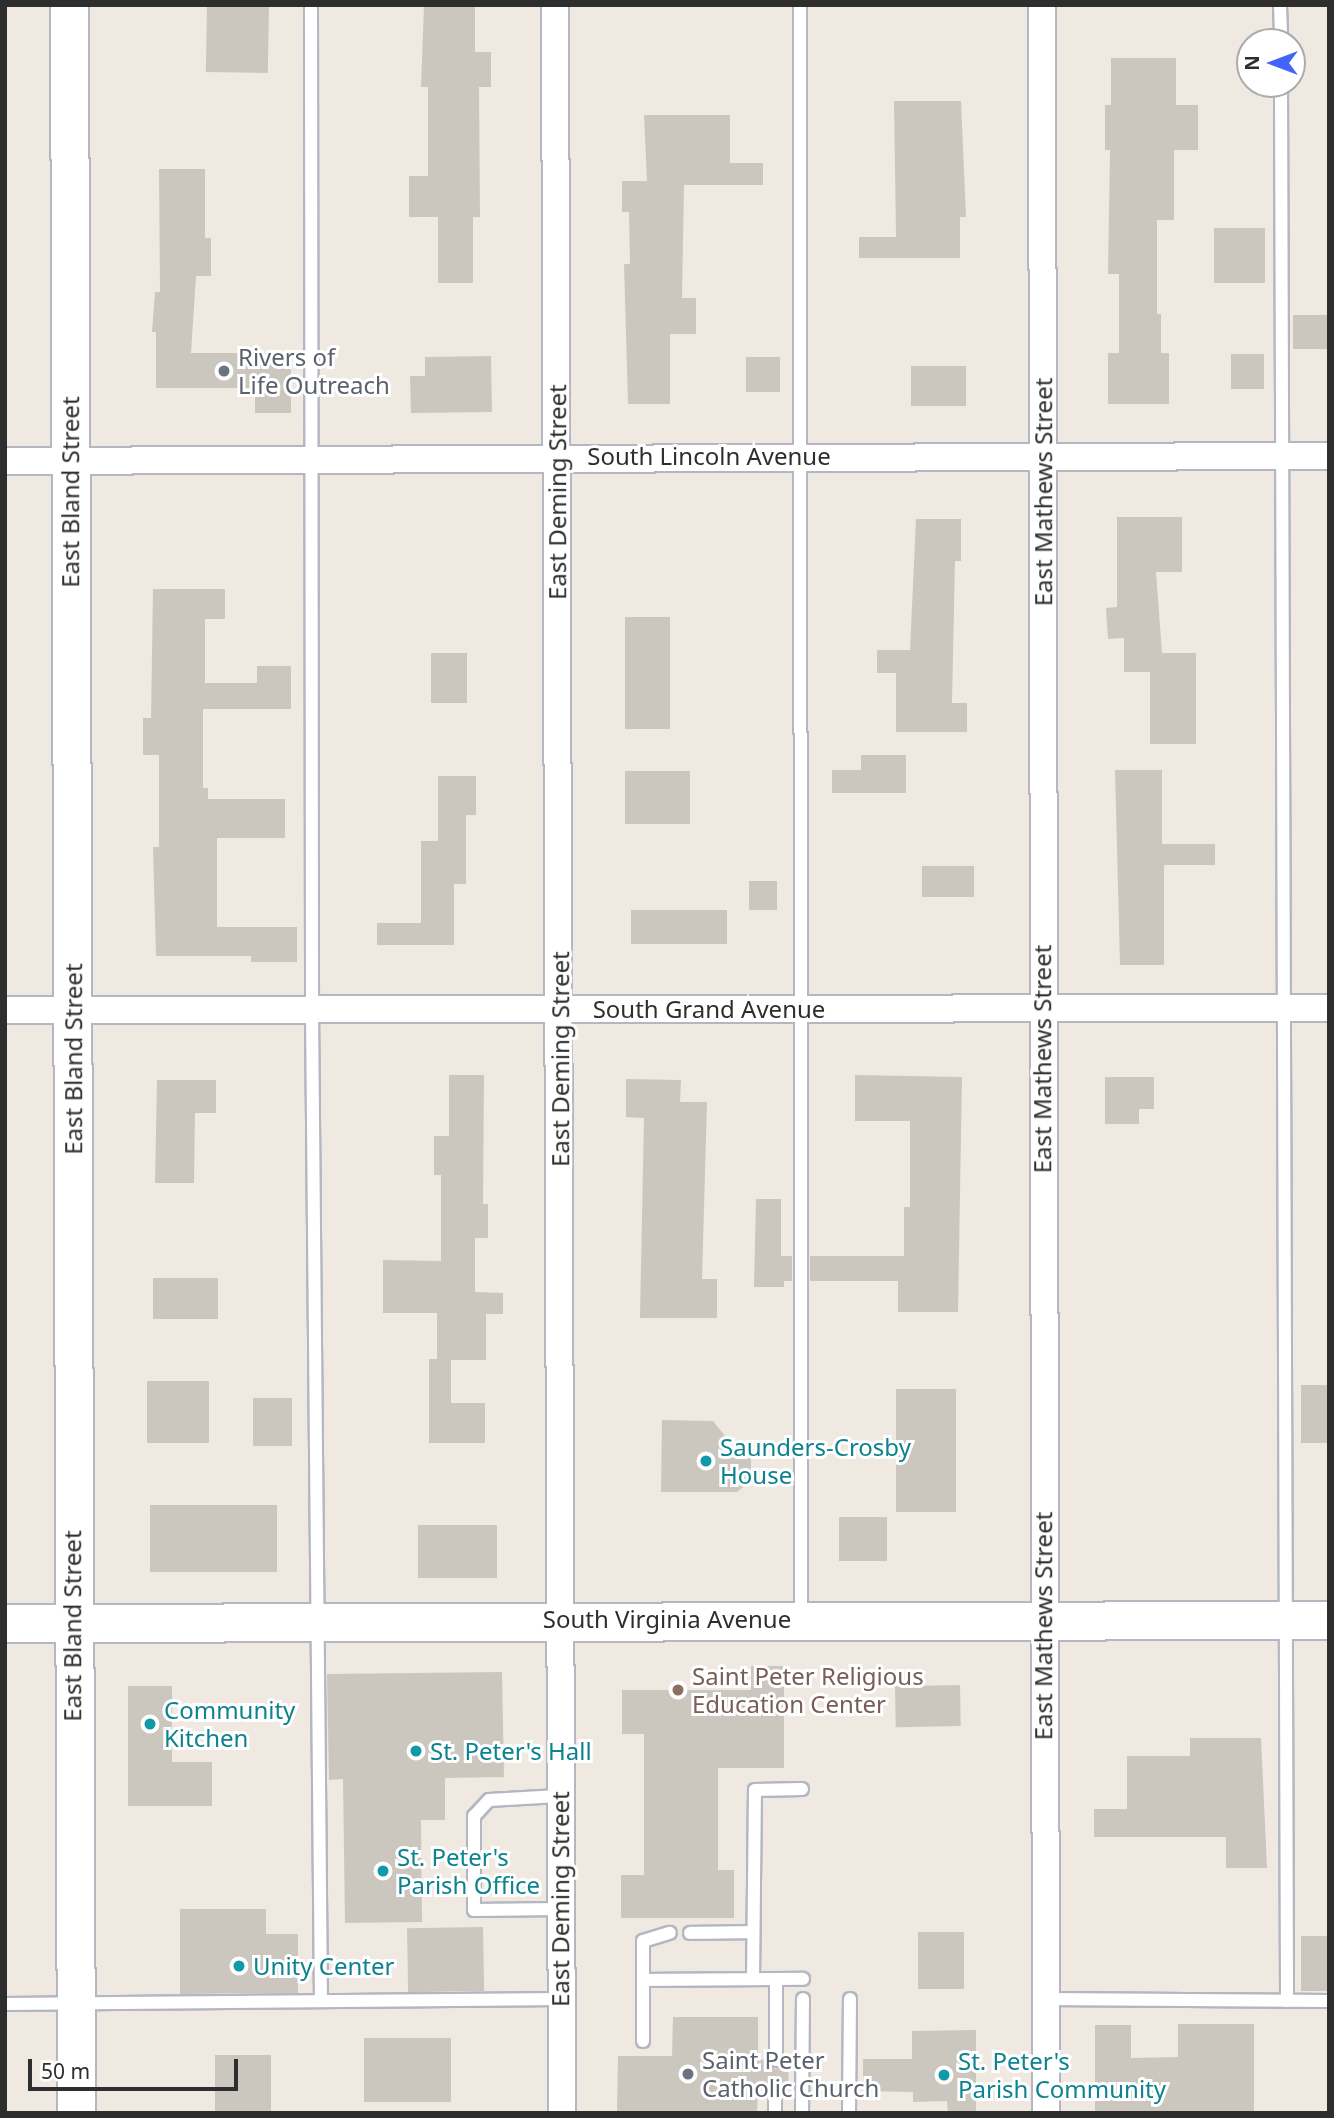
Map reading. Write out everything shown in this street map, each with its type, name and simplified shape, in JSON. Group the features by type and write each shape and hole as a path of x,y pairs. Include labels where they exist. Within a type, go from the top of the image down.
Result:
{"street":[{"name":"East Bland Street","path":"69,5 69,461 74,1010 72,1623 76,2113"},
{"name":"East Deming Street","path":"555,5 561,1010 558,1619 562,2113"},
{"name":"East Mathews Street","path":"1042,5 1046,2113"},
{"name":"South Lincoln Avenue","path":"5,461 557,456 1329,456"},
{"name":"South Grand Avenue","path":"5,1010 1329,1008"},
{"name":"South Virginia Avenue","path":"5,1623 558,1619 1329,1620"}],"lane":[{"path":"311,5 312,1010 321,2001"},
{"path":"800,5 803,1009 801,1619"},
{"path":"1280,5 1280,28"},
{"path":"1281,98 1287,2001"},
{"path":"753,1979 755,1790 802,1789"},
{"path":"559,1796 489,1800 474,1815 474,1910 560,1909"},
{"path":"643,2041 643,1941 670,1933"},
{"path":"690,1933 753,1933"},
{"path":"776,1979 776,2060"},
{"path":"643,1980 803,1979"},
{"path":"5,2004 561,1999"},
{"path":"1045,1999 1329,2001"},
{"path":"802,2113 803,2000"},
{"path":"849,2113 850,2000"},
{"path":"775,2088 775,2113"}],"building":[{"path":"207,5 269,6 268,73 206,72"},
{"path":"424,5 475,5 475,52 491,52 491,87 479,87 480,217 473,217 473,283 438,283 438,217 409,217 409,176 428,176 428,87 421,87"},
{"path":"1111,58 1176,58 1176,105 1198,105 1198,150 1174,150 1174,220 1157,220 1157,314 1161,314 1161,353 1169,353 1169,404 1108,404 1108,353 1119,353 1119,274 1108,274 1110,150 1105,150 1105,105 1111,105"},
{"path":"894,101 961,101 966,217 960,217 960,258 859,258 859,237 896,237"},
{"path":"644,115 730,115 730,163 763,163 763,185 684,185 682,298 696,298 696,334 670,334 670,404 628,404 624,264 630,264 629,212 622,212 622,181 647,181"},
{"path":"159,169 205,169 205,238 211,238 211,276 196,276 191,353 291,353 291,413 255,413 255,388 156,388 156,332 152,332 155,292 160,292"},
{"path":"1214,228 1265,228 1265,283 1214,283"},
{"path":"1293,315 1329,315 1329,349 1293,349"},
{"path":"1231,354 1264,354 1264,389 1231,389"},
{"path":"491,356 492,412 411,413 410,376 425,376 425,357"},
{"path":"746,357 780,357 780,392 746,392"},
{"path":"911,366 966,366 966,406 911,406"},
{"path":"1117,517 1182,517 1182,572 1156,572 1162,653 1196,653 1196,744 1150,744 1150,672 1124,672 1124,638 1108,639 1106,608 1117,607"},
{"path":"916,519 961,519 961,561 955,561 952,703 967,703 967,732 896,732 896,673 877,673 877,650 910,650"},
{"path":"153,589 225,589 225,619 205,619 205,683 257,683 257,666 291,666 291,709 203,709 203,788 208,788 208,799 285,799 285,838 217,838 217,927 297,927 297,962 251,962 251,956 156,956 153,847 159,847 159,755 143,755 143,718 151,718"},
{"path":"625,617 670,617 670,729 625,729"},
{"path":"431,653 467,653 467,703 431,703"},
{"path":"861,755 906,755 906,793 832,793 832,770 861,770"},
{"path":"1115,770 1162,770 1162,844 1215,844 1215,865 1164,865 1164,965 1120,965"},
{"path":"625,771 690,771 690,824 625,824"},
{"path":"438,776 476,776 476,815 466,815 466,884 454,884 454,945 377,945 377,923 421,923 421,841 438,841"},
{"path":"922,866 974,866 974,897 922,897"},
{"path":"749,881 777,881 777,910 749,910"},
{"path":"631,910 727,910 727,944 631,944"},
{"path":"449,1075 484,1075 483,1204 488,1204 488,1238 475,1238 475,1292 503,1293 503,1314 486,1314 486,1360 451,1360 451,1403 485,1403 485,1443 429,1443 429,1359 437,1359 437,1313 383,1313 383,1260 441,1261 441,1175 434,1175 434,1136 449,1136"},
{"path":"855,1075 962,1077 958,1312 898,1312 898,1281 810,1281 810,1256 904,1256 904,1207 910,1207 910,1121 855,1121"},
{"path":"1105,1077 1154,1077 1154,1109 1139,1109 1139,1124 1105,1124"},
{"path":"626,1079 681,1080 680,1102 707,1102 702,1279 717,1279 717,1318 640,1318 644,1118 626,1117"},
{"path":"157,1080 216,1080 216,1113 195,1113 194,1183 155,1183"},
{"path":"756,1199 781,1199 781,1256 792,1256 792,1281 784,1281 784,1287 754,1287"},
{"path":"153,1278 218,1278 218,1319 153,1319"},
{"path":"147,1381 209,1381 209,1443 147,1443"},
{"path":"1301,1385 1329,1385 1329,1443 1301,1443"},
{"path":"896,1389 956,1389 956,1512 896,1512"},
{"path":"253,1398 292,1398 292,1446 253,1446"},
{"name":"Saunders-Crosby House","path":"662,1420 713,1421 730,1442 751,1442 751,1481 737,1492 661,1492"},
{"path":"150,1505 277,1505 277,1572 150,1572"},
{"path":"839,1517 887,1517 887,1561 839,1561"},
{"path":"418,1525 497,1525 497,1578 418,1578"},
{"path":"751,1666 784,1666 784,1768 718,1768 718,1870 734,1870 734,1918 621,1918 621,1875 644,1875 644,1734 622,1734 622,1690 751,1690"},
{"name":"St. Peter's Hall","path":"502,1672 504,1777 445,1778 445,1820 421,1820 422,1922 345,1923 343,1779 329,1780 327,1674"},
{"path":"960,1685 961,1726 896,1727 895,1686"},
{"name":"Community Kitchen","path":"128,1686 172,1686 172,1762 212,1762 212,1806 128,1806"},
{"path":"1190,1738 1261,1738 1267,1868 1226,1868 1226,1837 1094,1837 1094,1809 1127,1809 1127,1756 1190,1756"},
{"name":"Unity Center","path":"180,1909 266,1909 266,1934 298,1934 298,1993 180,1994"},
{"path":"483,1927 484,1991 408,1992 407,1928"},
{"path":"918,1932 964,1932 964,1989 918,1989"},
{"path":"1301,1936 1329,1936 1329,1991 1301,1991"},
{"name":"Saint Peter Catholic Church","path":"673,2017 758,2017 758,2059 767,2060 775,2069 789,2060 788,2088 776,2079 766,2088 758,2088 757,2113 617,2113 618,2056 672,2056"},
{"path":"1178,2024 1254,2024 1254,2113 1095,2113 1095,2025 1131,2025 1131,2058 1178,2057"},
{"name":"St. Peter's Parish Community","path":"976,2030 976,2113 948,2113 947,2101 913,2102 913,2092 863,2091 863,2059 912,2059 912,2031"},
{"path":"364,2038 451,2038 451,2102 364,2102"},
{"path":"215,2055 271,2055 271,2113 215,2113"}],"place":[{"name":"Rivers of Life Outreach","path":"224,371"},
{"name":"Saunders-Crosby House","path":"706,1461"},
{"name":"Saint Peter Religious Education Center","path":"678,1690"},
{"name":"Community Kitchen","path":"150,1724"},
{"name":"St. Peter's Hall","path":"416,1751"},
{"name":"St. Peter's Parish Office","path":"383,1871"},
{"name":"Unity Center","path":"239,1966"},
{"name":"Saint Peter Catholic Church","path":"688,2074"},
{"name":"St. Peter's Parish Community","path":"944,2075"}]}
